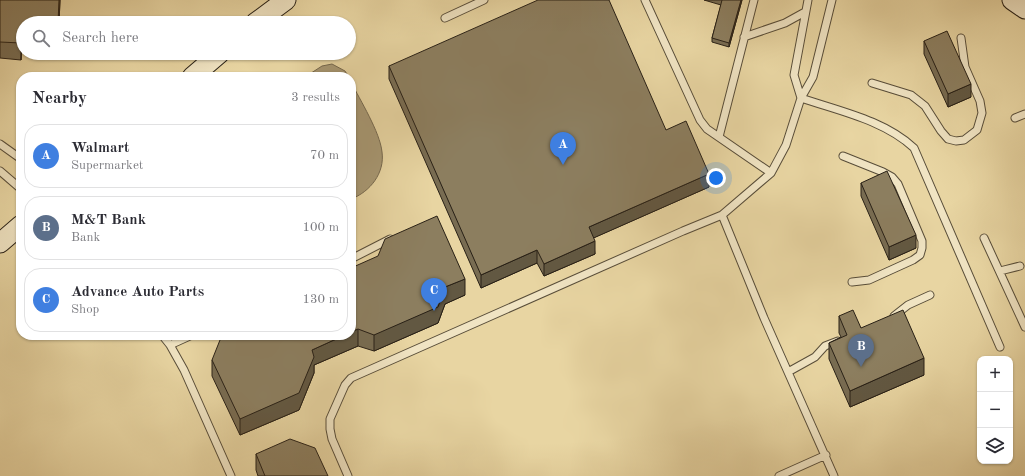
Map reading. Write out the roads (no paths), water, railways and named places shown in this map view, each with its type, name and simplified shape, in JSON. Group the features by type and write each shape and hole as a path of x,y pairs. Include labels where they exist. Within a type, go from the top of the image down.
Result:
{"street":[{"path":"264,16 286,0"},
{"path":"1012,0 1025,9"},
{"path":"198,72 212,60"},
{"path":"0,243 16,229"}],"lane":[{"path":"445,18 484,0"},
{"path":"645,0 700,120 707,129 771,173"},
{"path":"719,137 754,0"},
{"path":"800,98 794,75 808,0"},
{"path":"348,476 332,439 330,420 345,385 351,378 683,230 722,215 771,173 786,145 800,98 813,77 832,0"},
{"path":"744,37 785,23 806,12"},
{"path":"872,83 911,95 925,106 948,139 956,141 964,140 977,130 982,113 980,101 965,67 961,38"},
{"path":"800,98 858,118 895,133 914,148 1000,347"},
{"path":"1015,118 1025,114"},
{"path":"0,144 16,155"},
{"path":"843,156 892,177 898,184 922,241 920,255 913,260 869,280 852,282"},
{"path":"0,171 16,185"},
{"path":"722,215 764,318 834,476"},
{"path":"984,238 1025,327"},
{"path":"356,256 390,239"},
{"path":"1000,271 1020,266"},
{"path":"889,318 896,315 908,305 930,295"},
{"path":"788,372 815,357 825,346 842,339"},
{"path":"166,340 184,370 231,476"},
{"path":"170,345 181,340"},
{"path":"779,476 826,455"}],"place":[{"name":"Walmart","path":"563,165"},
{"name":"Advance Auto Parts","path":"434,311"},
{"name":"M&T Bank","path":"861,367"}]}
